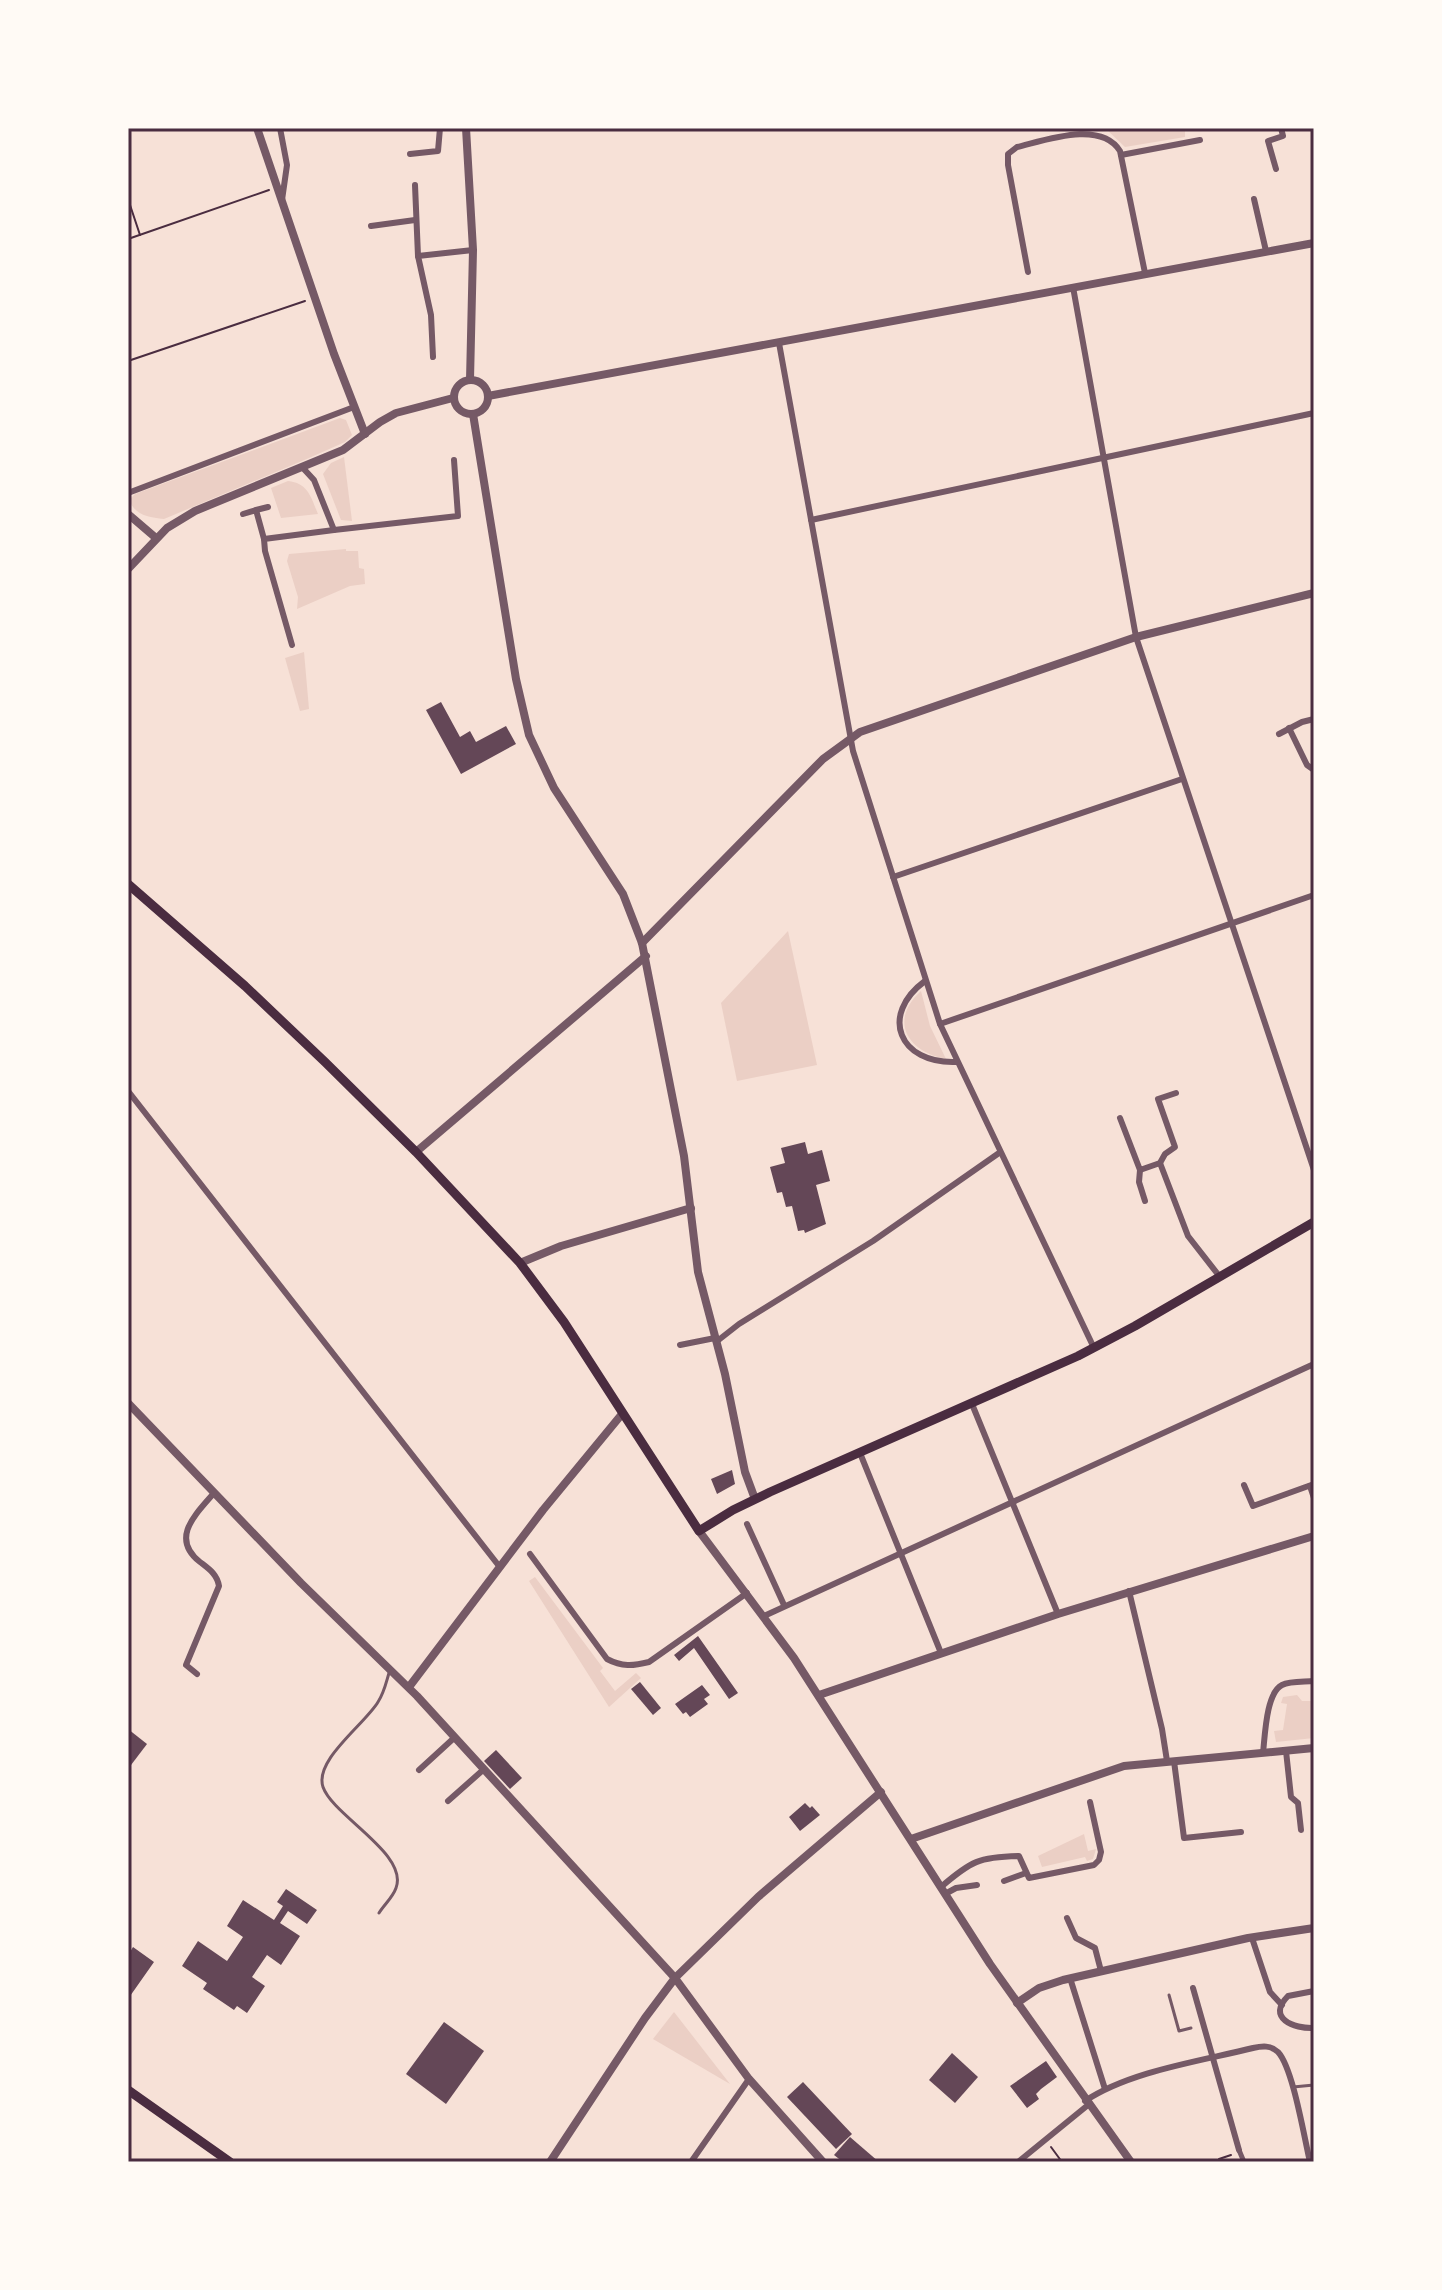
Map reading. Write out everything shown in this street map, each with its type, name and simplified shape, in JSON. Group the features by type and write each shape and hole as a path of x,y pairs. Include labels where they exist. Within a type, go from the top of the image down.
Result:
{"main road":[{"path":"128,884 245,986 416,1152 520,1263 564,1322 699,1531 755,1499 1094,1348 1314,1222"},
{"path":"128,2090 230,2162"}],"street":[{"path":"257,128 365,434"},
{"path":"280,128 287,165 282,200"},
{"path":"410,154 438,151 440,128"},
{"path":"466,128 473,250 470,380"},
{"path":"1276,169 1268,141 1283,136 1281,128"},
{"path":"1028,272 1008,165 1010,152 1017,147 1091,133 1118,146 1145,273"},
{"path":"1121,155 1200,140"},
{"path":"415,185 418,256 431,315 433,357"},
{"path":"1254,199 1266,251"},
{"path":"371,226 415,220"},
{"path":"1295,245 1314,235"},
{"path":"488,396 1314,243"},
{"path":"418,256 473,250"},
{"path":"1073,287 1136,637 1314,1170"},
{"path":"779,343 849,738 925,981 956,1062 1094,1348"},
{"path":"128,569 174,523 195,511 347,448 396,413 453,398 460,384 470,380 484,387 488,396 482,410 473,414 462,412 453,398"},
{"path":"128,493 354,407"},
{"path":"811,520 1314,413"},
{"path":"473,414 516,679 529,735 554,788 623,894 646,956 684,1156 698,1272 745,1472 755,1499"},
{"path":"264,539 458,516 454,460"},
{"path":"314,480 315,461"},
{"path":"302,467 314,480 334,530"},
{"path":"243,514 268,507"},
{"path":"256,510 292,645"},
{"path":"128,514 156,538"},
{"path":"642,943 816,765 849,738 895,718 1136,637 1314,593"},
{"path":"1279,734 1314,719"},
{"path":"1289,728 1307,765 1314,770"},
{"path":"893,877 1182,779"},
{"path":"940,1024 1314,895"},
{"path":"416,1152 646,956"},
{"path":"925,981 913,990 902,1009 903,1036 912,1051 923,1058 956,1062"},
{"path":"128,1091 499,1566"},
{"path":"1140,1170 1160,1163 1165,1154 1175,1147 1158,1099 1176,1093"},
{"path":"1120,1118 1140,1170 1139,1182 1145,1201"},
{"path":"680,1345 716,1340 896,1226 999,1153"},
{"path":"1160,1163 1188,1236 1220,1277"},
{"path":"520,1263 561,1246 691,1208"},
{"path":"764,1616 1314,1364"},
{"path":"128,1403 301,1583 409,1687 675,1978 749,2079 823,2162"},
{"path":"972,1404 1058,1614"},
{"path":"409,1687 499,1566 622,1414"},
{"path":"860,1453 941,1653"},
{"path":"1244,1485 1253,1506 1312,1485 1314,1498"},
{"path":"197,1674 186,1665 218,1593 218,1579 187,1550 185,1543 191,1523 214,1493"},
{"path":"747,1524 784,1605"},
{"path":"699,1531 819,1695 1017,2003 1131,2162"},
{"path":"819,1695 1129,1591 1314,1536"},
{"path":"530,1554 607,1659 618,1665 635,1666 649,1662 747,1593"},
{"path":"1129,1591 1170,1761 1184,1838 1241,1832"},
{"path":"1263,1753 1270,1702 1275,1690 1284,1684 1314,1681"},
{"path":"419,1770 454,1738"},
{"path":"911,1839 1114,1769 1314,1748"},
{"path":"1286,1751 1291,1797 1298,1803 1301,1830"},
{"path":"448,1801 483,1770"},
{"path":"550,2162 638,2028 675,1978 775,1882 881,1792"},
{"path":"943,1890 975,1860 1019,1856 1029,1878 1094,1865 1101,1852 1090,1802"},
{"path":"1004,1881 1026,1873"},
{"path":"943,1890 977,1885"},
{"path":"1067,1918 1076,1938 1095,1948 1101,1971"},
{"path":"1017,2003 1045,1985 1070,1978 1252,1938 1314,1928"},
{"path":"1252,1938 1270,1992 1282,2005"},
{"path":"1070,1978 1105,2089"},
{"path":"1193,1988 1211,2058 1244,2162"},
{"path":"1314,1991 1291,1994 1282,2005 1283,2017 1288,2024 1296,2028 1314,2028"},
{"path":"1018,2162 1105,2089 1211,2058 1270,2047 1280,2054 1293,2087 1310,2162"},
{"path":"691,2162 749,2079"}],"lane":[{"path":"379,1913 396,1890 394,1868 367,1834 334,1804 323,1787 322,1778 327,1761 379,1700 390,1670"},
{"path":"1169,1995 1179,2031 1191,2028"},
{"path":"1293,2087 1314,2085"}],"path":[{"path":"128,239 278,186"},
{"path":"128,199 140,235"},
{"path":"128,361 315,298"},
{"path":"1042,2141 1062,2162"},
{"path":"1220,2162 1219,2159 1240,2151"}],"shaded area":[{"path":"1105,128 1185,128 1185,137 1125,147"},
{"path":"340,418 346,420 352,435 345,442 164,519 139,513 129,500 135,494"},
{"path":"344,457 352,521 341,520 323,474 331,463"},
{"path":"288,481 304,488 318,514 281,518 271,488"},
{"path":"346,549 358,551 359,568 364,569 365,584 350,586 297,609 298,597 287,561 289,554"},
{"path":"304,652 309,709 300,711 285,658"},
{"path":"788,931 817,1065 737,1081 721,1003"},
{"path":"921,991 930,1026 946,1059 921,1050 907,1034 904,1024 906,1013"},
{"path":"535,1577 603,1668 600,1671 615,1691 636,1673 641,1678 609,1707 529,1581"},
{"path":"1297,1695 1302,1701 1314,1701 1314,1738 1276,1742 1274,1731 1283,1730 1287,1704 1281,1703 1283,1697"},
{"path":"1084,1834 1088,1851 1096,1849 1093,1859 1087,1861 1085,1857 1042,1867 1038,1856"},
{"path":"674,2012 730,2084 653,2039"}],"building":[{"path":"441,702 460,737 470,731 476,742 506,726 516,744 461,774 426,710"},
{"path":"805,1142 808,1154 822,1150 830,1181 816,1185 826,1224 805,1233 804,1230 798,1231 792,1206 786,1207 782,1192 777,1193 770,1167 785,1163 781,1148"},
{"path":"732,1470 735,1484 717,1494 711,1479"},
{"path":"698,1636 738,1693 729,1699 694,1648 679,1661 674,1655"},
{"path":"640,1682 661,1708 653,1715 631,1689"},
{"path":"702,1685 710,1695 704,1699 708,1704 690,1717 686,1712 683,1714 675,1704"},
{"path":"128,1729 147,1744 128,1769"},
{"path":"496,1750 522,1778 510,1789 484,1761"},
{"path":"805,1803 820,1815 800,1831 789,1817"},
{"path":"286,1889 317,1910 307,1924 288,1911 280,1923 300,1936 281,1965 267,1955 252,1977 265,1986 247,2013 237,2006 234,2010 203,1989 207,1983 182,1966 198,1941 227,1961 243,1937 227,1926 243,1900 274,1920 283,1906 277,1902"},
{"path":"133,1947 154,1962 128,1999 128,1951"},
{"path":"444,2022 484,2051 446,2104 406,2074"},
{"path":"952,2053 978,2077 955,2103 929,2080"},
{"path":"1046,2061 1057,2077 1036,2094 1039,2099 1027,2108 1010,2086"},
{"path":"803,2082 852,2134 836,2149 787,2097"},
{"path":"850,2137 879,2162 843,2162 834,2155"}]}
